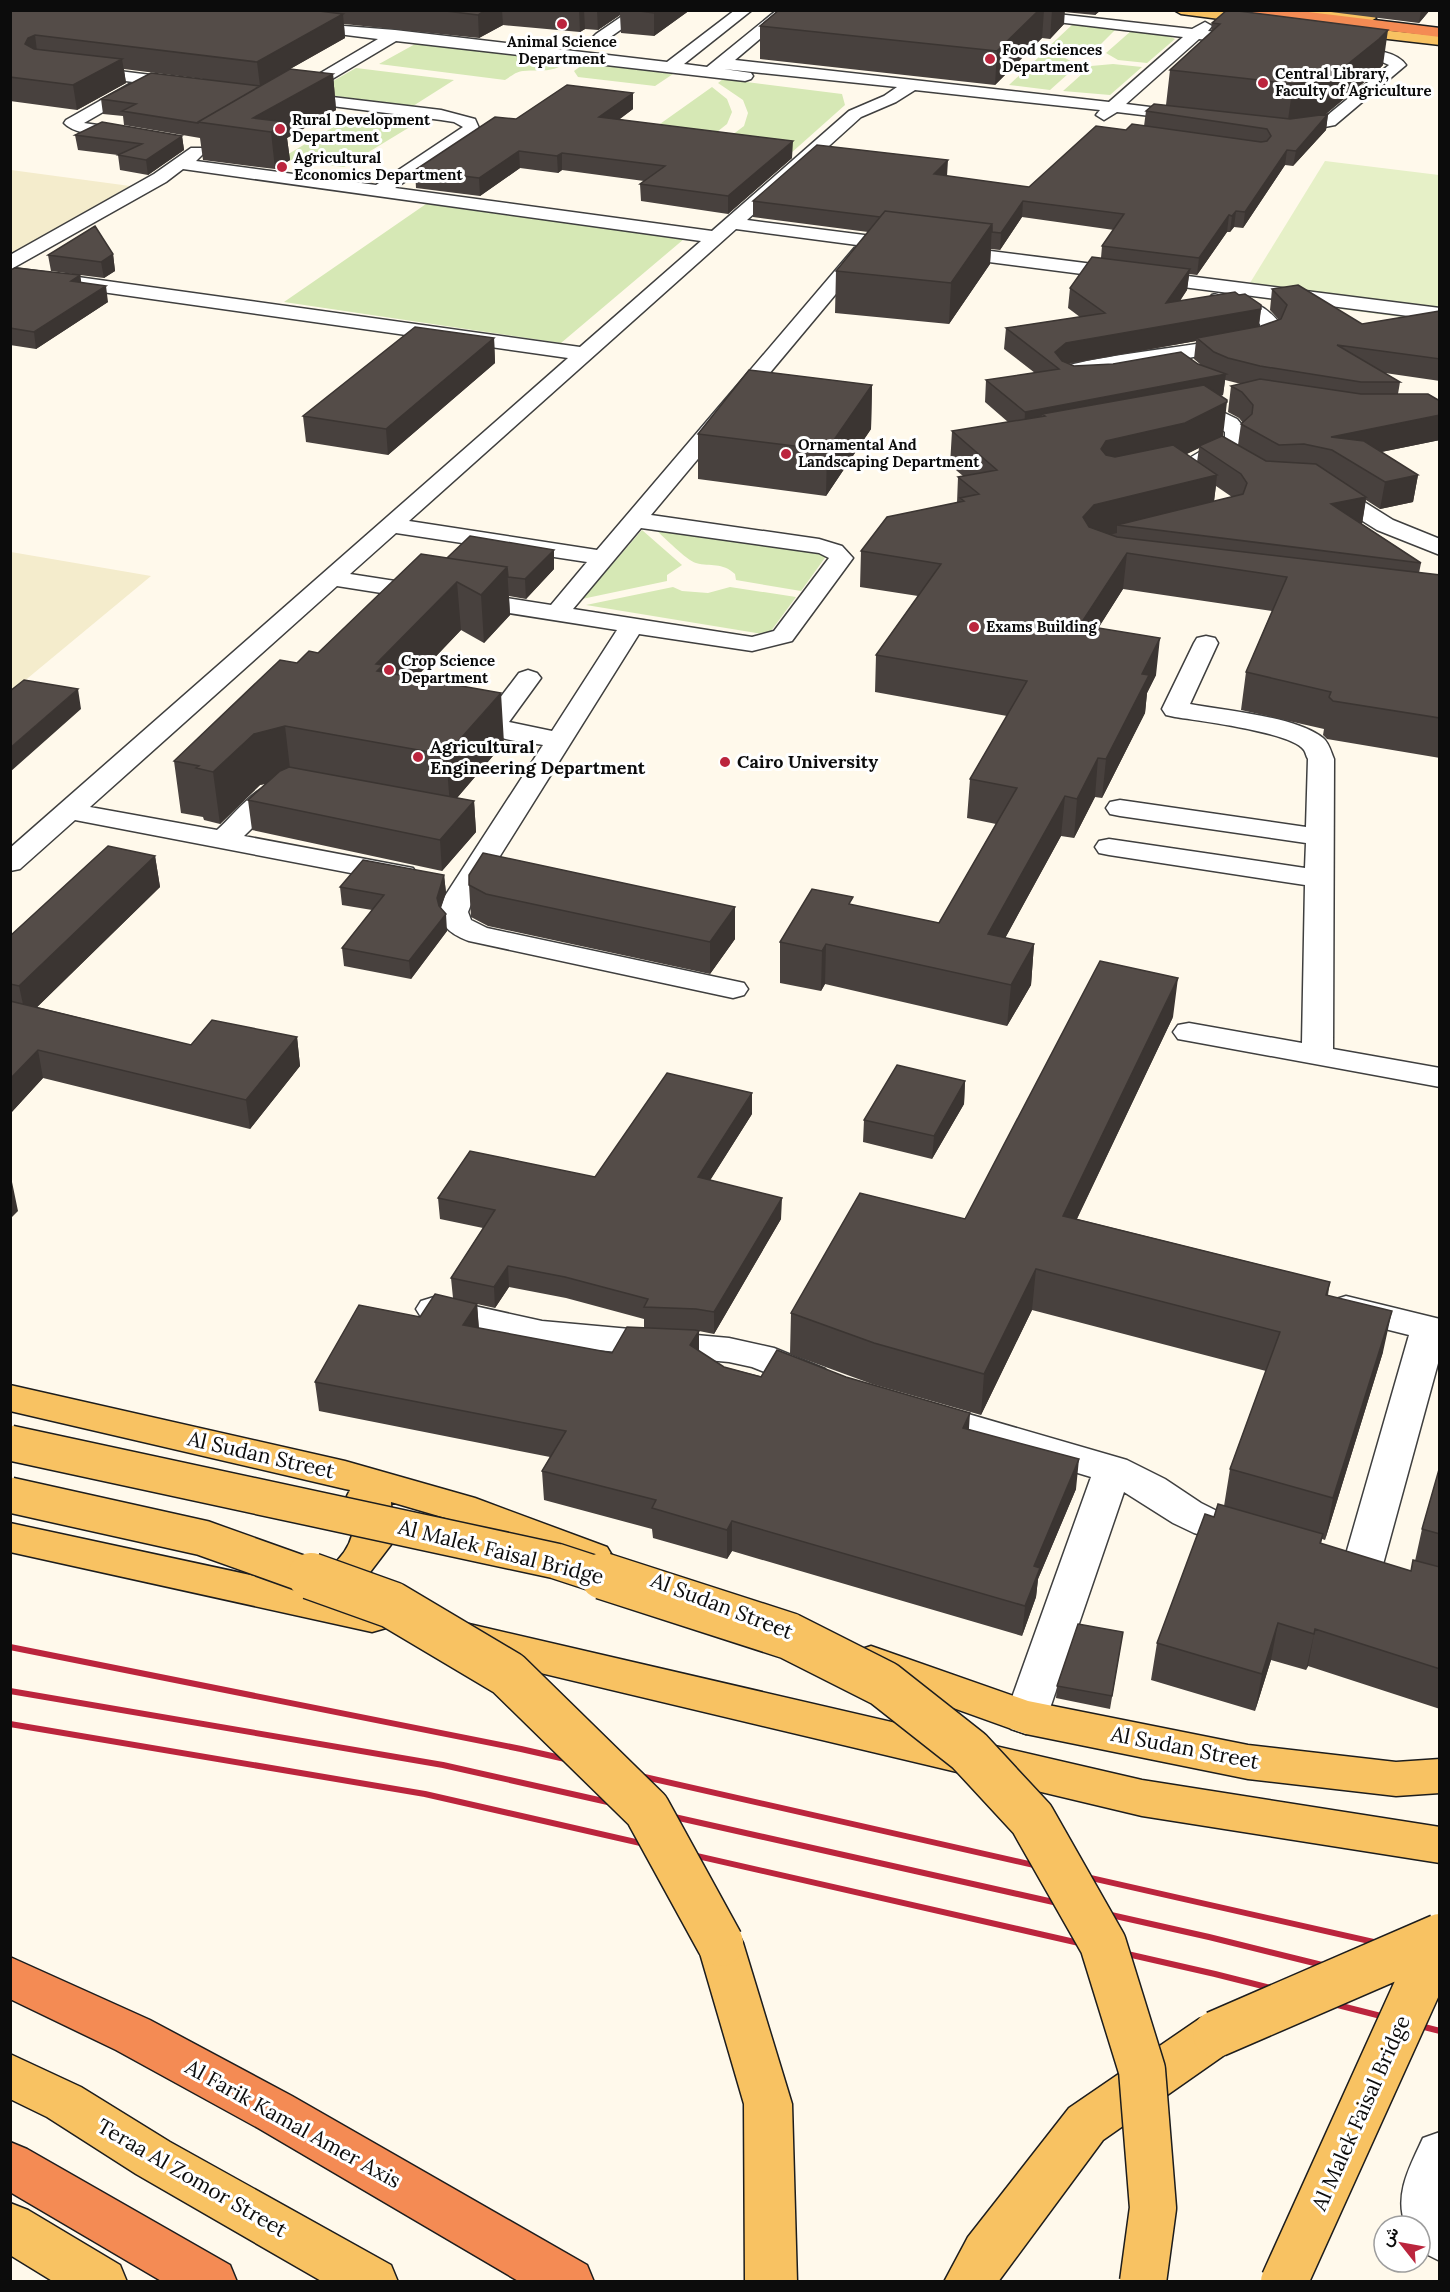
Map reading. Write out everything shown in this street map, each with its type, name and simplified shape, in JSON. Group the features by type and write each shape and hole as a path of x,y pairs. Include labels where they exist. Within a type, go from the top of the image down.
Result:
{"highway":[{"path":"1252,10 1440,33"},
{"name":"Al Farik Kamal Amer Axis","path":"10,1977 133,2036 265,2106 569,2282"},
{"path":"10,2165 212,2282"}],"main road":[{"path":"1181,10 1440,41"},
{"path":"1301,10 1440,26"},
{"name":"Al Sudan Street","path":"10,1398 345,1475 461,1508 933,1685 1026,1717 1248,1762 1396,1779 1440,1776"},
{"name":"Al Malek Faisal Bridge","path":"10,1443 556,1561 789,1636 884,1684 969,1751 1032,1819 1103,1944 1142,2070 1153,2208 1143,2282"},
{"path":"294,1598 344,1577 373,1542 373,1504 345,1475"},
{"path":"10,1495 204,1538 392,1605 508,1674 647,1810 720,1943 768,2104 771,2282"},
{"path":"10,1537 294,1598 1142,1798 1440,1845"},
{"path":"969,2282 986,2254 1086,2124 1216,2034 1440,1937"},
{"name":"Al Malek Faisal Bridge","path":"1284,2282 1422,1977 1440,1945"},
{"name":"Teraa Al Zomor Street","path":"10,2075 64,2102 153,2158 373,2282"},
{"path":"10,2227 102,2282"}],"street":[{"path":"625,40 596,37 642,10"},
{"path":"670,68 745,10"},
{"path":"721,64 787,10"},
{"path":"285,24 670,68 721,64 906,89 1103,124 1114,106 1218,15"},
{"path":"1014,33 1030,32 1047,19 1057,18 1266,43"},
{"path":"379,191 465,135 471,128 469,123 441,115 283,98 395,35"},
{"path":"672,46 693,50 721,64"},
{"path":"1261,124 1304,126 1329,122 1398,65 1383,57 1326,50"},
{"path":"60,69 196,86"},
{"path":"148,138 79,127 72,123 149,80"},
{"path":"855,114 855,101 868,84"},
{"path":"10,863 855,114 906,89 1114,106 1204,117"},
{"path":"10,263 137,192 210,144 182,143"},
{"path":"181,164 379,191 723,230 871,240 1440,314"},
{"path":"556,614 871,240"},
{"path":"10,273 583,354"},
{"path":"1091,372 1182,363 1258,339 1269,334 1272,327 1268,318 1240,304 1134,286"},
{"path":"1192,482 1174,470 1228,457 1236,439 1236,432 1229,424 1194,411 1235,402"},
{"path":"1311,481 1320,484 1385,525 1440,548"},
{"path":"332,578 752,644 783,636 841,558 838,552 830,548 636,520"},
{"path":"391,525 603,558"},
{"path":"447,882 560,740 632,626"},
{"path":"1206,643 1174,708 1180,712 1273,727 1297,734 1315,745 1321,759 1317,1056"},
{"path":"528,678 496,719 495,726 504,730 560,740"},
{"path":"223,840 277,790 291,787 309,790"},
{"path":"1120,808 1320,837"},
{"path":"69,811 447,882"},
{"path":"1109,847 1319,879"},
{"path":"447,882 454,907 454,916 458,924 479,935 732,989"},
{"path":"1189,1032 1440,1078"},
{"path":"1315,1300 1434,1330 1362,1568"},
{"path":"428,1308 542,1333 729,1350 761,1357 846,1391"},
{"path":"891,1404 1113,1470 1133,1479 1187,1513 1208,1523 1275,1543"},
{"path":"1026,1717 1113,1470"},
{"path":"1440,2154 1424,2196 1426,2218 1440,2237"}],"shaded area":[{"path":"11,170 130,186 11,254"},
{"path":"11,552 151,576 11,692"}],"green space":[{"path":"1073,24 1116,29 1093,52 1067,55 1043,52"},
{"path":"1131,31 1167,35 1175,39 1147,63 1118,60 1106,53"},
{"path":"417,43 570,61 552,69 521,71 505,80 379,64"},
{"path":"1040,56 1065,58 1078,65 1050,90 1009,85"},
{"path":"585,63 673,74 655,86 578,77 574,71"},
{"path":"1113,64 1142,67 1110,95 1063,91 1091,66"},
{"path":"356,68 454,80 413,106 312,93"},
{"path":"723,79 842,94 845,105 790,154 719,145 744,126 748,113 743,100 718,83"},
{"path":"712,87 727,99 732,112 727,124 703,143 643,136"},
{"path":"382,114 423,119 344,167 280,159 347,119"},
{"path":"1325,161 1439,175 1439,322 1242,296"},
{"path":"426,204 684,239 561,343 284,302"},
{"path":"642,530 682,565 667,575 667,581 582,599"},
{"path":"656,530 827,555 801,591 736,580 735,574 726,568 692,561"},
{"path":"673,587 682,591 708,593 730,587 796,597 768,635 586,605"}],"building":[{"path":"10,10 311,10 343,14 257,62 35,35 28,38 25,44 34,49 122,59 73,85 10,77"},
{"path":"438,10 485,10 478,15"},
{"path":"632,10 657,10 654,13"},
{"path":"779,10 1039,10 997,51 760,26"},
{"path":"1227,10 1388,30 1328,80 1293,84 1170,70 1220,24 1212,23"},
{"path":"290,69 333,74 253,118 286,122 271,132 198,122"},
{"path":"151,73 260,86 198,123 122,111 136,104 101,99"},
{"path":"567,85 633,93 599,117 793,141 728,196 640,184 665,166 562,153 557,156 519,151 479,178 415,170 495,117 516,119"},
{"path":"1154,104 1290,119 1328,114 1296,151 1287,150 1245,212 1236,211 1232,216 1229,215 1199,258 1102,246 1124,214 1023,201 1001,233 992,232 992,224 885,211 880,217 753,201 817,145 948,160 934,174 1029,187 1096,126 1126,130 1132,124 1261,142 1267,141 1271,136 1267,129 1146,111"},
{"path":"102,122 182,136 146,160 118,155 142,144 75,135"},
{"path":"885,211 992,224 951,283 836,271"},
{"path":"95,226 113,254 101,262 48,255"},
{"path":"1092,257 1190,269 1166,303 1235,292 1239,295 1245,294 1261,305 1261,309 1066,343 1055,352 1062,361 1074,366 1113,364 1181,352 1198,364 1226,374 1025,412 986,380 1059,369 1006,328 1105,313 1070,288"},
{"path":"15,268 80,275 71,281 106,286 34,332 10,328 10,270"},
{"path":"1298,285 1362,324 1440,311 1440,359 1337,345 1400,382 1361,382 1260,366 1228,358 1214,352 1197,338 1261,326 1281,319 1287,305 1272,289"},
{"path":"415,327 494,338 386,429 303,416"},
{"path":"749,370 872,385 827,450 698,434"},
{"path":"1260,379 1361,394 1428,394 1440,401 1440,415 1331,437 1364,441 1418,475 1385,482 1332,450 1304,444 1279,445 1241,424 1252,414 1253,405 1242,392 1231,386"},
{"path":"1204,385 1227,402 1185,423 1106,441 1101,449 1106,455 1115,457 1173,445 1217,475 1094,505 1083,517 1089,527 1117,537 1440,575 1440,718 1333,701 1329,697 1331,692 1246,672 1287,577 1127,553 1080,625 1160,638 1142,674 1149,675 1106,759 1098,758 1077,799 1065,796 988,934 1034,944 1011,985 826,944 822,951 780,942 812,889 853,897 849,904 939,923 1017,788 970,779 1027,681 876,655 941,564 861,551 887,517 964,501 960,498 979,494 958,477 997,470 952,431 1045,416 1042,414"},
{"path":"1222,436 1266,461 1316,464 1366,497 1331,504 1421,563 1117,525 1243,494 1247,483 1241,474 1199,446"},
{"path":"470,536 554,550 525,579 508,577 507,567 447,558"},
{"path":"421,554 507,567 481,595 457,582 376,664 383,665 377,671 501,693 446,755 285,726 254,734 213,772 196,768 199,766 174,761 280,660 297,663 309,651 318,653"},
{"path":"24,680 78,689 10,748 10,691"},
{"path":"289,767 474,801 440,840 248,800 280,771"},
{"path":"108,846 155,856 19,986 10,984 10,936"},
{"path":"483,853 735,907 710,942 486,894 469,885 469,875"},
{"path":"363,860 444,875 437,898 439,906 446,914 409,961 342,948 384,895 340,887"},
{"path":"1100,961 1178,978 1063,1216 1330,1282 1326,1295 1392,1311 1333,1498 1230,1469 1280,1332 1036,1269 984,1374 874,1343 791,1313 860,1193 965,1219"},
{"path":"10,1001 191,1045 212,1020 297,1037 246,1100 38,1050 10,1079"},
{"path":"897,1065 965,1081 934,1136 864,1120"},
{"path":"667,1073 752,1093 698,1177 782,1198 714,1312 644,1307 648,1299 565,1277 508,1266 494,1287 451,1278 495,1210 438,1198 470,1151 595,1177"},
{"path":"435,1294 477,1304 463,1325 612,1353 627,1327 695,1330 699,1331 690,1345 724,1367 761,1377 777,1350 846,1377 970,1413 963,1428 1079,1459 1034,1566 1040,1568 1025,1606 732,1521 727,1530 652,1508 656,1500 542,1471 566,1431 315,1382 359,1305 420,1317"},
{"path":"1440,1466 1440,1534 1422,1529"},
{"path":"1218,1504 1323,1534 1320,1543 1411,1571 1413,1560 1440,1567 1440,1669 1315,1629 1314,1634 1278,1623 1262,1674 1157,1643 1205,1514 1214,1517"},
{"path":"1078,1624 1123,1632 1112,1696 1057,1686"}],"railway":[{"path":"10,1647 521,1749 1440,1957"},
{"path":"10,1691 443,1765 1209,1937 1440,1994"},
{"path":"10,1724 425,1794 1215,1974 1440,2031"}],"place":[{"name":"Animal Science Department","path":"562,24"},
{"name":"Food Sciences Department","path":"990,59"},
{"name":"Central Library, Faculty of Agriculture","path":"1263,83"},
{"name":"Rural Development Department","path":"280,129"},
{"name":"Agricultural Economics Department","path":"282,167"},
{"name":"Ornamental And Landscaping Department","path":"786,454"},
{"name":"Exams Building","path":"974,627"},
{"name":"Crop Science Department","path":"389,670"},
{"name":"Agricultural Engineering Department","path":"418,757"},
{"name":"Cairo University","path":"725,762"}]}
